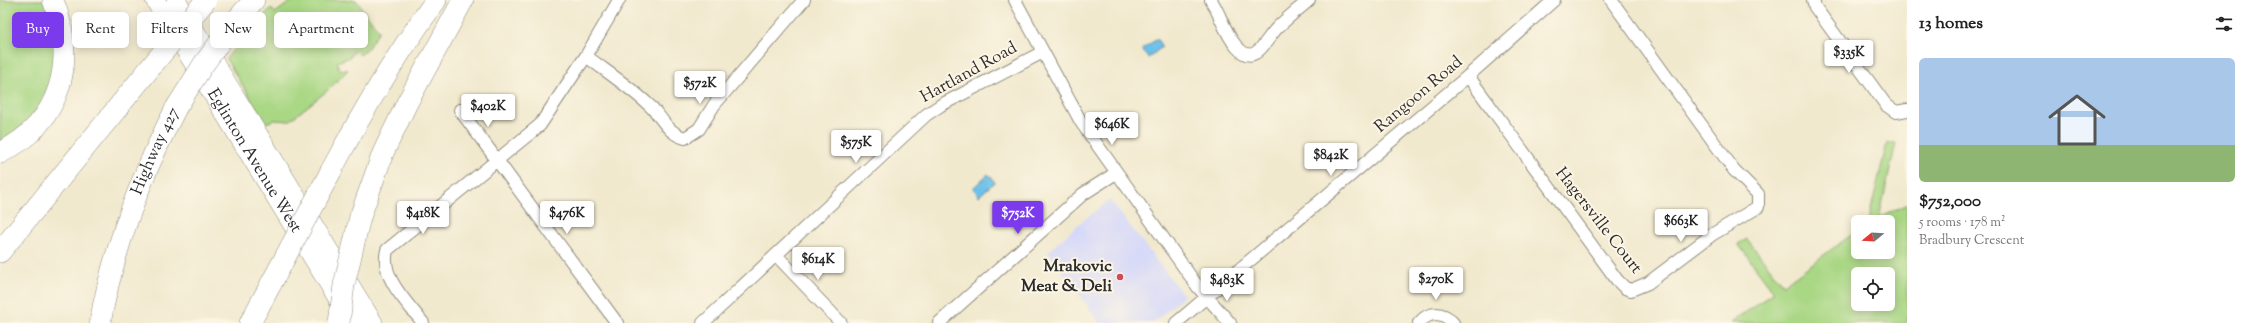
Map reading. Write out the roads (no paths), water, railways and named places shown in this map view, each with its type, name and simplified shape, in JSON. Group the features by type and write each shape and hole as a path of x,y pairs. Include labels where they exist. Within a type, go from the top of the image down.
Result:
{"highway":[{"path":"0,153 25,137 38,126 45,116 58,90 64,71 65,46 62,23 53,0"},
{"path":"1,251 206,0"},
{"name":"Highway 427","path":"100,323 122,232 148,165 176,108 203,65 233,24 254,0"},
{"path":"250,323 358,121 416,28 436,0"},
{"path":"339,323 344,285 360,217 383,153 400,117 463,0"}],"main road":[{"name":"Eglinton Avenue West","path":"155,0 353,323"},
{"name":"Eglinton Avenue West","path":"176,0 373,323"}],"street":[{"path":"423,323 390,278 385,268 387,250 394,242 540,125 586,56 619,0"},
{"path":"586,56 649,105 676,136 685,138 699,130 714,104 804,0"},
{"path":"1016,0 1081,122 1198,287 1230,323"},
{"path":"1211,0 1236,46 1246,54 1251,54 1259,52 1277,28 1309,0"},
{"name":"Rangoon Road","path":"1176,323 1468,76 1554,0"},
{"name":"Hagersville Court","path":"1468,76 1617,280 1625,288 1631,290 1648,283 1713,234 1758,207 1758,194 1734,170 1611,0"},
{"path":"1813,0 1815,6 1886,105 1896,112 1907,110"},
{"name":"Hartland Road","path":"703,323 777,256 926,114 1043,52"},
{"path":"460,110 616,323"},
{"path":"939,323 1083,194 1116,173"},
{"path":"777,256 841,323"},
{"path":"1419,323 1426,315 1435,313 1444,315 1453,323"}],"water":[{"path":"1157,39 1162,47 1148,58 1142,49"},
{"path":"988,174 995,182 979,196 973,188"}],"place":[{"name":"Mrakovic Meat & Deli","path":"1120,277"}]}
